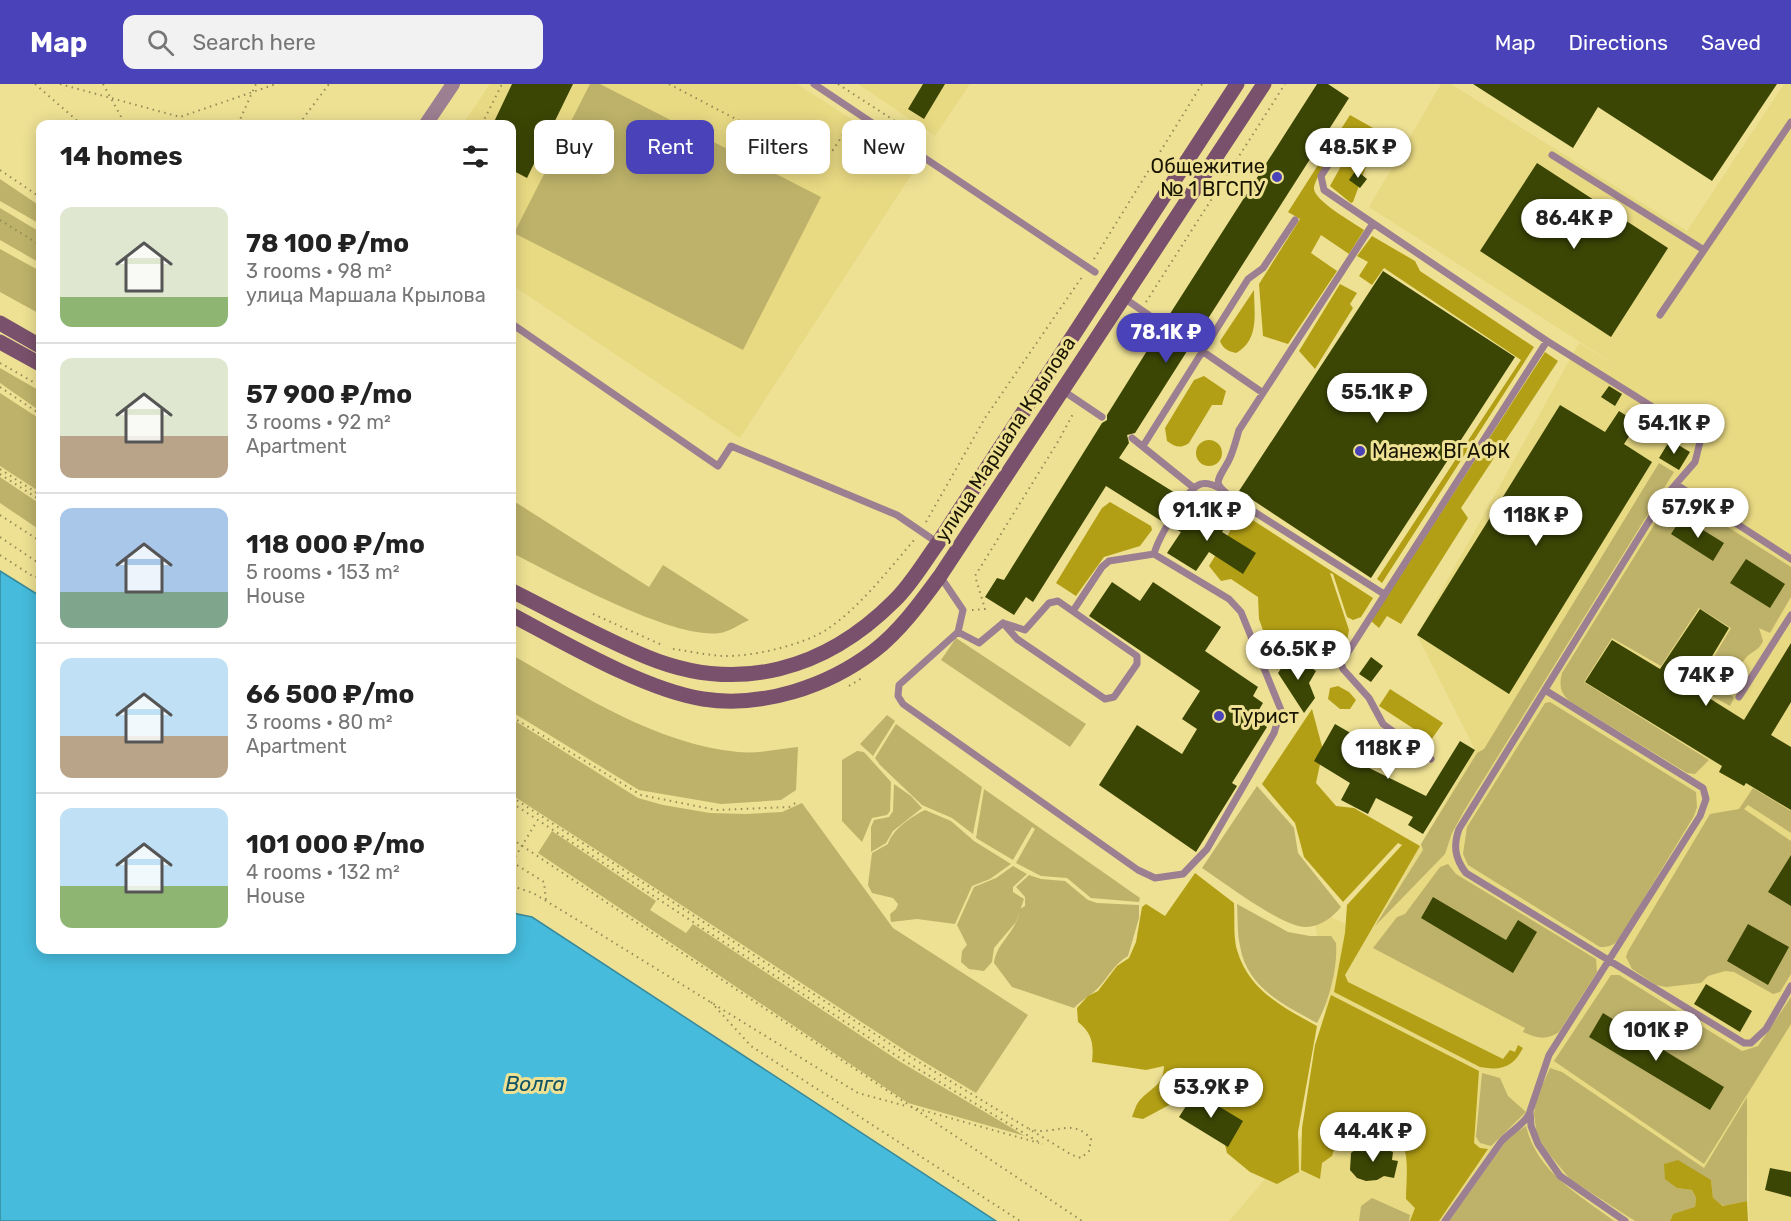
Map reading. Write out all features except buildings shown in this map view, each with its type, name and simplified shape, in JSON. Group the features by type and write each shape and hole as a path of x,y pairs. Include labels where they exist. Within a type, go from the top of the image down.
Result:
{"main road":[{"name":"улица Маршала Крылова","path":"516,593 649,658 708,674 760,674 796,665 831,651 859,634 896,600 938,543 1237,84"},
{"name":"улица Маршала Крылова","path":"516,617 643,680 703,699 765,699 804,688 846,670 876,650 914,611 940,576 1264,84"},
{"path":"0,323 36,344"},
{"path":"0,342 36,362"}],"street":[{"path":"429,120 453,84"}],"lane":[{"path":"814,84 1091,270"},
{"path":"1660,315 1791,122"},
{"path":"1336,153 1321,176 1324,190 1372,225 1547,341 1697,436 1700,442 1695,462 1662,500 1459,830 1456,854 1466,873 1744,1043 1751,1043 1766,1029 1791,986"},
{"path":"1552,155 1704,250"},
{"path":"1143,446 1248,279 1263,268 1295,220"},
{"path":"1220,488 1219,475 1229,461 1239,430 1372,225"},
{"path":"1124,298 1162,325"},
{"path":"516,327 718,466 731,446 897,515 938,543"},
{"path":"1431,759 1383,724 1369,698 1343,669 1343,659 1547,341"},
{"path":"1192,344 1263,393"},
{"path":"1062,390 1102,417"},
{"path":"1132,438 1194,488"},
{"path":"1154,554 1158,538 1194,488 1205,483 1220,488 1384,594"},
{"path":"1677,484 1791,559"},
{"path":"940,576 963,610 958,632 899,685 898,696 903,704 1138,870 1155,878 1183,874 1207,849 1249,779 1274,733 1281,710 1240,612 1229,599 1154,554 1109,561 1102,567 1073,611"},
{"path":"1058,601 1137,656 1137,664 1114,697 1104,699 1017,639 1003,622 1025,630 1049,603 1058,601"},
{"path":"1739,697 1791,615"},
{"path":"958,632 979,644 1003,622"},
{"path":"1445,1221 1501,1142 1511,1130 1523,1123 1530,1112 1549,1055 1700,816 1706,799 1702,789 1545,690"},
{"path":"1530,1112 1531,1126 1538,1144 1560,1176 1624,1221"}],"path":[{"path":"35,84 76,120"},
{"path":"60,84 180,117 276,84"},
{"path":"103,84 123,120"},
{"path":"240,120 256,84"},
{"path":"302,120 330,84"},
{"path":"484,120 502,84"},
{"path":"669,84 791,148 814,154 833,150 854,117"},
{"path":"838,84 893,120"},
{"path":"590,613 669,648 724,656 793,644 828,629 871,589 922,531 985,418 1091,270 1202,84"},
{"path":"1119,333 1141,310 1285,84"},
{"path":"0,170 36,194"},
{"path":"0,220 36,242"},
{"path":"0,363 36,384"},
{"path":"0,387 36,411"},
{"path":"963,610 985,609 975,576 1059,440 1079,402"},
{"path":"0,469 36,492"},
{"path":"0,474 36,497"},
{"path":"0,515 36,538"},
{"path":"0,537 36,561"},
{"path":"0,555 36,578"},
{"path":"516,719 641,795 716,810 789,807 797,802"},
{"path":"516,800 904,1053 1029,1129 1072,1155 1081,1158 1089,1151 1091,1139 1083,1130 1071,1126 1041,1133 1029,1129"},
{"path":"516,806 900,1058 1042,1144 858,1093 546,901 516,887"},
{"path":"516,856 540,815"},
{"path":"516,842 1082,1221"},
{"path":"516,864 544,882 546,901"},
{"path":"709,1000 751,1046 1020,1221"}],"shaded area":[{"path":"490,84 797,84 853,120 842,120 842,174 912,174 740,438 516,288 516,120 466,120"},
{"path":"590,84 600,84 670,120 626,120 626,174 714,174 714,142 726,148 726,174 776,174 821,197 743,350 516,234 516,229 544,174 614,174 614,120 572,120"},
{"path":"858,84 970,84 935,136 926,130 926,120 911,120"},
{"path":"1441,84 1451,84 1687,231 1784,84 1791,84 1791,1221 1749,1221 1747,1121 1700,1221 1229,1221 1335,1097 1314,909 1369,935 1475,750 1417,635 1579,343 1619,367 1369,207"},
{"path":"1350,115 1382,133 1367,164 1353,202 1351,203 1330,186 1345,159 1335,151 1314,188 1315,193 1327,205 1364,230 1349,254 1321,235 1311,253 1337,271 1288,344 1263,336 1259,284 1300,219 1288,212"},
{"path":"0,179 36,203 36,222 0,201"},
{"path":"0,208 36,230 36,261 0,240"},
{"path":"1372,236 1415,261 1420,271 1534,347 1382,583 1377,579 1521,360 1384,268 1372,285 1359,276 1368,262 1357,256"},
{"path":"0,249 36,269 36,312 0,292"},
{"path":"1340,284 1357,293 1350,304 1353,308 1315,369 1299,351"},
{"path":"1254,290 1255,317 1252,333 1244,348 1236,353 1224,348 1220,341"},
{"path":"1545,352 1558,361 1461,508 1468,518 1401,624 1387,616 1379,628 1371,621"},
{"path":"0,368 36,389 36,408 0,383"},
{"path":"1204,376 1226,391 1222,405 1212,405 1189,443 1180,447 1175,446 1167,441 1165,428 1194,380"},
{"path":"0,393 36,416 36,489 0,466"},
{"path":"1209,440 1218,444 1222,453 1218,462 1209,466 1200,462 1196,453 1200,444"},
{"path":"1659,463 1674,472 1464,811 1452,833 1445,854 1375,926 1423,850 1421,844 1477,753 1484,749"},
{"path":"0,477 36,501 36,527 0,503"},
{"path":"1680,497 1791,567 1791,597 1770,633 1759,628 1763,641 1722,686 1734,698 1730,706 1696,687 1731,628 1699,608 1661,666 1612,638 1584,682 1709,760 1695,774 1687,773 1571,702 1565,696 1561,685 1562,673 1669,501"},
{"path":"1110,502 1151,526 1152,530 1140,546 1104,557 1076,596 1056,583 1102,508"},
{"path":"516,503 649,587 663,565 749,620 720,633 674,627 645,617 516,555"},
{"path":"1239,516 1251,519 1373,598 1361,617 1353,620 1347,617 1333,574 1330,573 1349,630 1347,641 1339,649 1316,638 1302,658 1289,651 1277,670 1259,619 1258,597 1231,579 1221,581 1209,566"},
{"path":"956,638 1086,724 1070,747 941,660"},
{"path":"516,657 620,716 678,739 738,752 760,752 798,747 796,790 781,800 721,804 639,790 516,714"},
{"path":"1338,686 1349,692 1356,700 1350,709 1340,709 1328,699 1330,688"},
{"path":"1390,689 1443,723 1431,740 1379,706"},
{"path":"1550,702 1696,792 1697,807 1694,816 1621,936 1609,946 1600,947 1468,865 1463,854 1467,827 1545,703"},
{"path":"1312,709 1323,750 1316,783 1336,806 1354,808 1420,846 1345,975 1348,982 1503,1059 1510,1050 1515,1052 1518,1045 1523,1048 1515,1060 1506,1066 1501,1068 1480,1067 1334,992 1345,933 1347,905 1402,845 1398,843 1343,902 1304,857 1295,823 1262,784"},
{"path":"887,715 895,721 873,756 860,744"},
{"path":"516,722 638,798 710,813 782,812 802,803 893,928 1028,1015 976,1093 906,1051 516,798"},
{"path":"896,724 982,787 973,834 952,818 922,805 875,758"},
{"path":"857,751 864,752 891,782 890,811 887,815 872,818 862,842 842,821 842,760"},
{"path":"894,784 911,796 922,808 893,831 886,843 871,852 871,827 874,820 889,817 893,811"},
{"path":"1257,786 1294,828 1298,853 1341,907 1321,923 1306,927 1282,919 1253,903 1202,868"},
{"path":"1753,788 1791,811 1791,833 1748,805 1744,809 1791,841 1791,974 1780,992 1773,994 1734,972 1725,971 1708,976 1701,983 1666,987 1656,985 1632,969 1626,957 1628,951 1710,814 1739,809"},
{"path":"984,789 1140,898 1139,902 1091,898 1067,878 1041,876 1016,863 1035,829 1032,827 1013,860 976,838"},
{"path":"925,810 951,821 974,841 1011,864 990,879 972,886 955,924 917,919 891,922 890,914 898,904 893,898 872,893 868,885 872,853 888,844 898,829"},
{"path":"552,831 656,901 650,910 686,933 693,924 899,1061 1025,1136 908,1103 538,853"},
{"path":"1448,864 1456,874 1596,959 1597,972 1559,1032 1541,1038 1523,1032 1525,1028 1373,948 1397,917 1405,914 1440,867"},
{"path":"1013,866 1027,874 1013,887 1013,892 1024,899 1016,922 994,948 992,962 984,971 969,969 961,962 962,951 967,945 957,925 974,887 996,878"},
{"path":"1195,873 1234,903 1237,950 1250,976 1269,996 1317,1026 1298,1132 1299,1172 1277,1184 1250,1172 1227,1153 1214,1119 1202,1106 1186,1096 1143,1119 1132,1117 1139,1102 1162,1078 1164,1066 1146,1070 1092,1062 1091,1039 1078,1022 1077,1008 1088,996 1098,991 1117,966 1129,958 1136,942 1142,907 1146,904 1165,916"},
{"path":"1029,875 1041,879 1065,881 1088,900 1097,903 1139,905 1139,918 1128,956 1115,966 1096,990 1074,1008 1012,987 994,963 999,949 1015,925 1020,909 1025,906 1025,897 1016,887"},
{"path":"1237,904 1288,932 1310,936 1331,936 1336,943 1336,963 1332,984 1317,1023 1269,994 1250,973 1240,946"},
{"path":"1611,975 1619,975 1742,1051 1758,1046 1791,997 1791,1024 1704,1164 1554,1061"},
{"path":"1331,995 1479,1071 1474,1143 1480,1148 1488,1149 1439,1221 1410,1221 1415,1208 1406,1199 1407,1172 1403,1146 1396,1138 1379,1129 1358,1128 1339,1133 1332,1156 1322,1163 1320,1179 1301,1170 1302,1128 1315,1045"},
{"path":"1550,1068 1562,1072 1704,1168 1747,1097 1747,1201 1724,1206 1713,1199 1711,1180 1677,1188 1692,1190 1696,1198 1695,1209 1673,1214 1670,1221 1635,1221 1570,1179 1537,1136 1534,1114 1536,1099"},
{"path":"1482,1073 1500,1078 1508,1096 1526,1112 1491,1146 1480,1143 1476,1137"},
{"path":"1526,1126 1531,1142 1549,1169 1573,1191 1614,1221 1449,1221 1509,1137"},
{"path":"1678,1160 1711,1180 1713,1198 1723,1206 1747,1201 1748,1221 1670,1221 1673,1214 1695,1207 1696,1198 1692,1190 1677,1188 1665,1179 1664,1164"},
{"path":"1372,1198 1410,1215 1409,1221 1359,1221 1361,1206"}],"water":[{"name":"Волга","path":"0,571 36,594 36,954 516,954 516,914 532,917 996,1221 0,1221"}],"place":[{"name":"Общежитие № 1 ВГСПУ","path":"1277,177"},
{"name":"Манеж ВГАФК","path":"1360,451"},
{"name":"Турист","path":"1219,716"}]}
